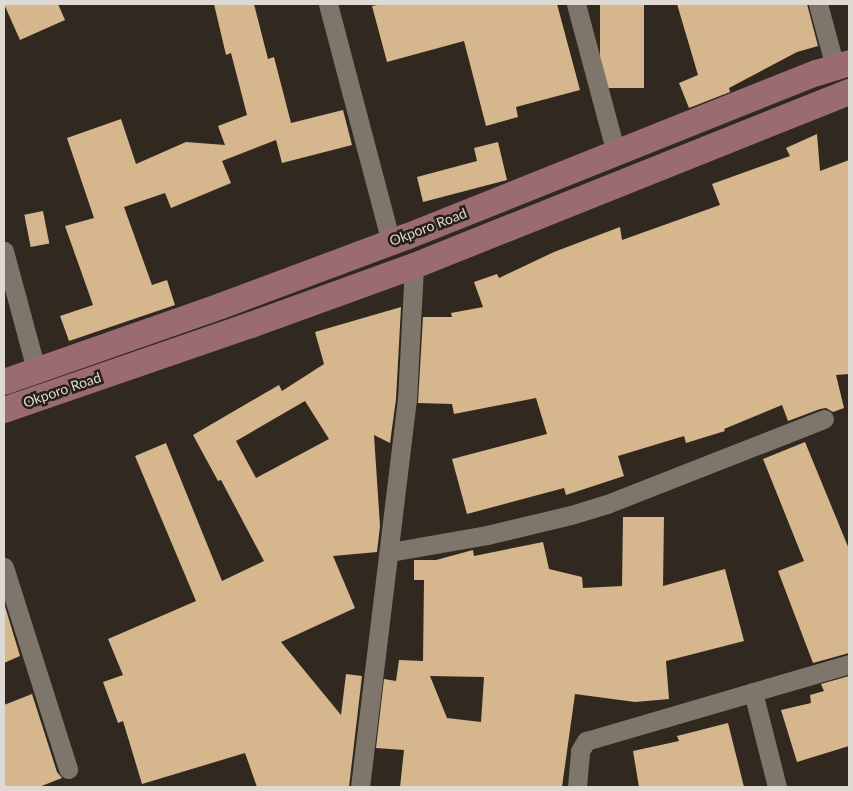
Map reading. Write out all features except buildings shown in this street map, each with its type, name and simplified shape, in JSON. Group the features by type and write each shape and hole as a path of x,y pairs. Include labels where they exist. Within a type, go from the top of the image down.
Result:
{"main road":[{"name":"Okporo Road","path":"4,382 221,306 391,242 842,65"},
{"name":"Okporo Road","path":"4,410 252,325 414,266 849,92"}],"street":[{"path":"328,4 391,242"},
{"path":"576,4 616,153"},
{"path":"818,4 842,65"},
{"path":"4,251 36,370"},
{"path":"360,787 407,400 414,266"},
{"path":"390,552 487,536 572,515 607,504 824,420"},
{"path":"4,567 68,769"},
{"path":"577,787 580,750 586,741 849,664"},
{"path":"753,692 777,787"}]}
